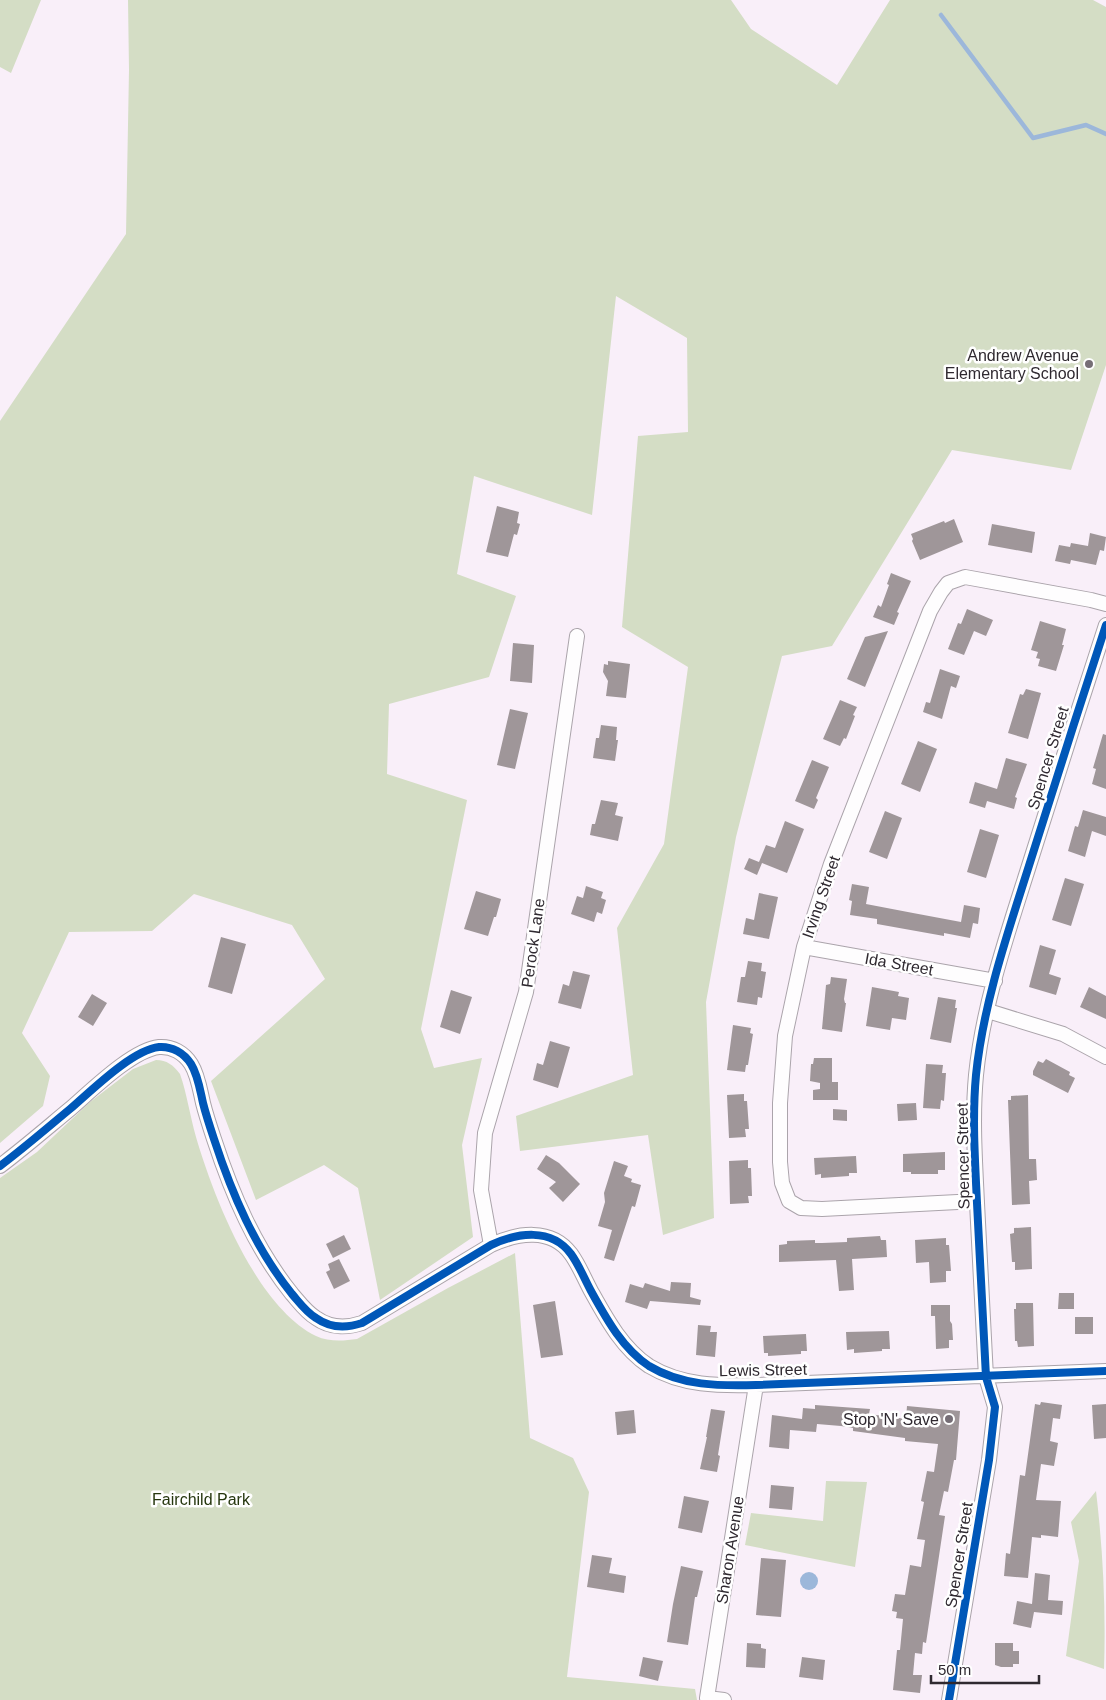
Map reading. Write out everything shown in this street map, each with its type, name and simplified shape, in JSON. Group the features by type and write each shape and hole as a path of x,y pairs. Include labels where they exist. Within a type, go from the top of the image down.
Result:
{"street":[{"name":"Irving Street","path":"977,1201 822,1209 801,1208 789,1201 782,1183 780,1162 780,1103 785,1036 804,947 831,864 930,611 940,592 948,583 965,577 1106,604"},
{"name":"Spencer Street","path":"949,1700 987,1470 995,1407 986,1377 974,1113 976,1075 995,981 1070,732 1106,625"},
{"name":"Perock Lane","path":"491,1245 481,1190 485,1134 526,992 577,636"},
{"name":"Ida Street","path":"804,947 995,981"},
{"path":"988,1011 1063,1034 1106,1057"},
{"name":"Lewis Street","path":"0,1166 134,1057 159,1047 169,1048 179,1051 192,1066 223,1165 240,1208 257,1242 279,1277 299,1302 316,1318 335,1326 353,1326 362,1323 491,1245 505,1239 536,1234 556,1240 570,1252 606,1317 631,1352 648,1365 683,1381 702,1385 756,1385 1106,1371"},
{"name":"Sharon Avenue","path":"724,1700 707,1698 756,1385"}],"green space":[{"path":"0,0 41,0 11,73 0,67"},
{"path":"128,0 731,0 751,29 837,85 890,0 1093,0 1106,7 1106,365 1071,470 952,450 832,646 782,656 736,837 706,1002 714,1218 663,1235 648,1135 520,1151 516,1116 633,1075 617,928 664,844 688,667 622,627 638,436 688,432 687,338 616,296 592,515 474,476 457,574 516,596 489,677 389,704 387,774 467,800 421,1029 434,1068 482,1058 462,1145 473,1237 380,1300 358,1188 324,1165 256,1200 211,1081 325,979 292,925 194,894 152,931 69,932 22,1033 50,1076 43,1106 0,1143 0,421 126,234 129,70"},
{"name":"Fairchild Park","path":"156,1060 170,1064 180,1074 196,1137 214,1190 240,1248 256,1276 274,1301 294,1321 316,1336 336,1340 357,1339 515,1253 530,1438 573,1458 589,1492 567,1677 695,1689 697,1700 0,1700 0,1178 37,1152 90,1102 133,1069"},
{"path":"826,1481 867,1482 855,1567 745,1545 751,1513 823,1521"},
{"path":"1096,1491 1103,1580 1104,1669 1066,1656 1079,1561 1071,1522"}],"water":[{"path":"809,1572 815,1575 818,1581 815,1587 809,1590 803,1587 800,1581 803,1575"}],"building":[{"path":"497,506 519,512 517,523 520,524 517,535 514,534 508,557 486,552"},
{"path":"954,519 963,542 920,560 911,534"},
{"path":"992,524 1035,532 1032,553 988,545"},
{"path":"1090,533 1106,537 1104,551 1100,550 1096,565 1071,560 1070,564 1055,561 1059,545 1070,547 1071,543 1088,546"},
{"path":"891,573 911,581 897,612 899,613 894,625 873,617 878,605 881,607"},
{"path":"967,609 993,620 986,636 974,631 964,655 948,649 958,623 961,624"},
{"path":"1040,621 1066,629 1062,645 1064,645 1056,671 1038,666 1040,659 1036,658 1038,652 1031,650"},
{"path":"888,631 865,687 847,679 865,637"},
{"path":"513,643 534,645 532,683 510,681"},
{"path":"608,661 630,664 626,698 606,696 608,681 603,672 604,664 608,665"},
{"path":"940,669 960,676 956,688 951,686 942,719 923,712 926,702 930,703"},
{"path":"1026,689 1041,693 1028,739 1008,733 1020,694 1023,695"},
{"path":"840,700 857,707 846,739 844,738 840,746 823,739"},
{"path":"510,709 528,713 515,769 497,765"},
{"path":"601,725 617,727 616,740 618,740 615,761 593,758 596,738 599,738"},
{"path":"1103,734 1106,735 1106,789 1092,784 1096,769 1093,768"},
{"path":"918,741 937,749 920,792 901,784"},
{"path":"1006,758 1027,764 1015,797 1017,798 1014,809 987,801 985,808 969,803 975,782 997,789"},
{"path":"812,760 829,767 816,798 818,800 814,809 795,801"},
{"path":"601,800 618,803 615,815 623,817 618,841 590,835"},
{"path":"1083,810 1106,817 1106,836 1092,831 1085,857 1068,851 1075,826 1078,827"},
{"path":"885,811 902,818 887,859 869,852"},
{"path":"785,821 804,829 787,873 762,863 757,875 744,869 749,858 759,862 766,845 775,848"},
{"path":"980,829 999,835 986,878 967,872"},
{"path":"1065,878 1084,884 1071,926 1052,920"},
{"path":"852,884 869,887 866,904 961,922 964,905 980,908 978,924 973,923 970,938 944,933 944,936 877,924 877,919 850,915 852,901 849,900"},
{"path":"586,886 603,892 601,898 606,900 602,914 597,912 594,922 571,914 577,896 583,898"},
{"path":"476,891 501,899 488,936 464,929"},
{"path":"759,893 778,897 769,939 743,934 746,918 754,920"},
{"path":"221,937 246,944 232,994 208,987"},
{"path":"1040,945 1056,950 1049,974 1061,978 1056,995 1029,987"},
{"path":"748,961 762,963 761,971 766,972 762,998 758,997 757,1005 737,1002 741,977 745,977"},
{"path":"573,971 590,975 581,1009 558,1003 563,984 569,986"},
{"path":"831,977 847,979 842,1032 822,1029 826,985 830,984"},
{"path":"872,987 899,992 898,996 909,998 906,1020 892,1018 890,1030 866,1026"},
{"path":"1089,987 1106,996 1106,1019 1080,1007"},
{"path":"451,990 472,997 460,1034 440,1027"},
{"path":"92,994 107,1003 93,1026 78,1017"},
{"path":"938,997 956,1000 955,1008 957,1008 951,1043 930,1039"},
{"path":"733,1025 751,1028 750,1033 753,1034 745,1072 727,1070"},
{"path":"550,1041 570,1047 558,1088 533,1080 537,1063 543,1065"},
{"path":"814,1058 832,1058 832,1082 838,1082 838,1100 813,1100 813,1090 820,1089 820,1083 810,1081 811,1064 813,1064"},
{"path":"1046,1059 1070,1072 1069,1075 1075,1078 1068,1093 1033,1075 1038,1061 1043,1063"},
{"path":"926,1064 943,1065 942,1073 946,1073 944,1101 941,1100 940,1109 923,1108"},
{"path":"744,1094 744,1101 747,1101 749,1129 745,1129 746,1137 729,1138 727,1095"},
{"path":"1028,1095 1029,1159 1036,1159 1037,1180 1029,1181 1030,1204 1012,1205 1008,1100 1011,1100 1011,1096"},
{"path":"916,1103 917,1120 898,1121 897,1104"},
{"path":"833,1109 847,1110 847,1121 833,1120"},
{"path":"945,1152 945,1170 938,1170 938,1174 911,1174 911,1172 903,1172 903,1154"},
{"path":"546,1155 559,1163 580,1184 563,1202 549,1188 556,1182 537,1169"},
{"path":"856,1156 857,1173 849,1173 849,1176 821,1178 821,1174 815,1175 814,1158"},
{"path":"748,1160 748,1168 751,1168 752,1196 748,1196 749,1203 730,1204 729,1161"},
{"path":"614,1161 628,1166 624,1176 632,1179 631,1182 641,1185 635,1207 632,1206 614,1261 604,1258 612,1230 598,1226 605,1202 604,1193"},
{"path":"1031,1227 1032,1269 1015,1270 1015,1262 1012,1262 1010,1234 1014,1233 1014,1228"},
{"path":"344,1235 351,1249 333,1258 326,1244"},
{"path":"880,1236 881,1240 886,1240 887,1257 852,1259 854,1290 839,1291 836,1260 779,1262 779,1245 787,1244 787,1241 815,1240 815,1243 847,1242 847,1238"},
{"path":"946,1238 946,1245 949,1245 951,1271 946,1271 946,1282 930,1283 929,1262 916,1263 915,1240"},
{"path":"339,1259 350,1281 334,1289 326,1272 330,1270 328,1264"},
{"path":"671,1282 691,1283 690,1297 701,1300 700,1305 650,1301 647,1309 625,1302 630,1284 643,1288 645,1283 670,1291"},
{"path":"1059,1293 1074,1293 1074,1309 1058,1309"},
{"path":"555,1301 563,1355 541,1358 533,1305"},
{"path":"1016,1303 1033,1303 1034,1346 1018,1347 1017,1341 1015,1341 1014,1309 1016,1309"},
{"path":"931,1305 950,1305 953,1340 949,1340 949,1348 936,1349 935,1316 931,1316"},
{"path":"1075,1317 1093,1317 1093,1334 1075,1334"},
{"path":"698,1325 711,1326 710,1332 717,1332 715,1357 696,1355"},
{"path":"889,1331 890,1349 854,1353 854,1349 847,1350 846,1332"},
{"path":"806,1334 807,1351 801,1351 801,1354 768,1356 768,1353 764,1353 763,1336"},
{"path":"1041,1402 1062,1405 1060,1419 1053,1418 1050,1441 1058,1443 1054,1466 1041,1464 1036,1500 1061,1501 1058,1537 1041,1535 1041,1538 1032,1537 1028,1578 1004,1576 1006,1553 1010,1554 1020,1475 1025,1476 1035,1404 1040,1405"},
{"path":"1106,1404 1106,1438 1094,1439 1092,1405"},
{"path":"815,1405 870,1409 869,1414 906,1419 907,1406 960,1411 956,1460 954,1460 948,1492 944,1491 939,1515 945,1516 926,1643 923,1642 922,1654 915,1653 913,1675 922,1675 920,1693 893,1690 897,1650 900,1650 903,1619 896,1618 897,1612 892,1611 895,1594 905,1595 910,1565 921,1567 925,1540 917,1539 924,1502 921,1501 927,1471 934,1472 938,1444 905,1441 905,1438 853,1431 853,1428 841,1426 817,1424 816,1432 790,1430 789,1449 769,1447 772,1415 802,1419 803,1408 815,1409"},
{"path":"711,1409 725,1411 717,1472 700,1469"},
{"path":"634,1410 636,1433 617,1435 615,1412"},
{"path":"771,1485 794,1487 792,1510 769,1508"},
{"path":"684,1496 709,1501 702,1533 678,1528"},
{"path":"592,1555 612,1558 609,1573 626,1576 624,1593 587,1587"},
{"path":"761,1558 786,1560 781,1617 756,1615"},
{"path":"681,1566 703,1571 697,1597 695,1597 688,1645 667,1642"},
{"path":"1035,1573 1050,1575 1048,1600 1063,1601 1062,1615 1034,1612 1031,1628 1013,1624 1017,1601 1032,1604"},
{"path":"747,1643 761,1644 761,1648 766,1649 765,1668 746,1667"},
{"path":"995,1643 1013,1643 1013,1651 1019,1651 1019,1664 1013,1664 1013,1667 995,1665"},
{"path":"643,1657 663,1661 658,1681 639,1676"},
{"path":"802,1657 825,1660 823,1680 799,1677"}],"waterway":[{"path":"941,15 1033,138 1086,125 1106,134"}],"cycle path":[{"path":"949,1700 989,1460 995,1407 986,1377 975,1171 974,1107 979,1049 1003,947 1106,625"},
{"path":"0,1166 125,1063 148,1050 159,1047 168,1048 181,1054 193,1068 221,1160 237,1200 256,1239 292,1294 309,1313 327,1324 350,1326 362,1323 491,1245 522,1235 533,1235 544,1236 563,1245 577,1263 609,1322 623,1341 639,1359 674,1378 715,1385 756,1385 1106,1371"}],"place":[{"name":"Andrew Avenue Elementary School","path":"1089,364"},
{"name":"Stop 'N' Save","path":"949,1419"}]}
